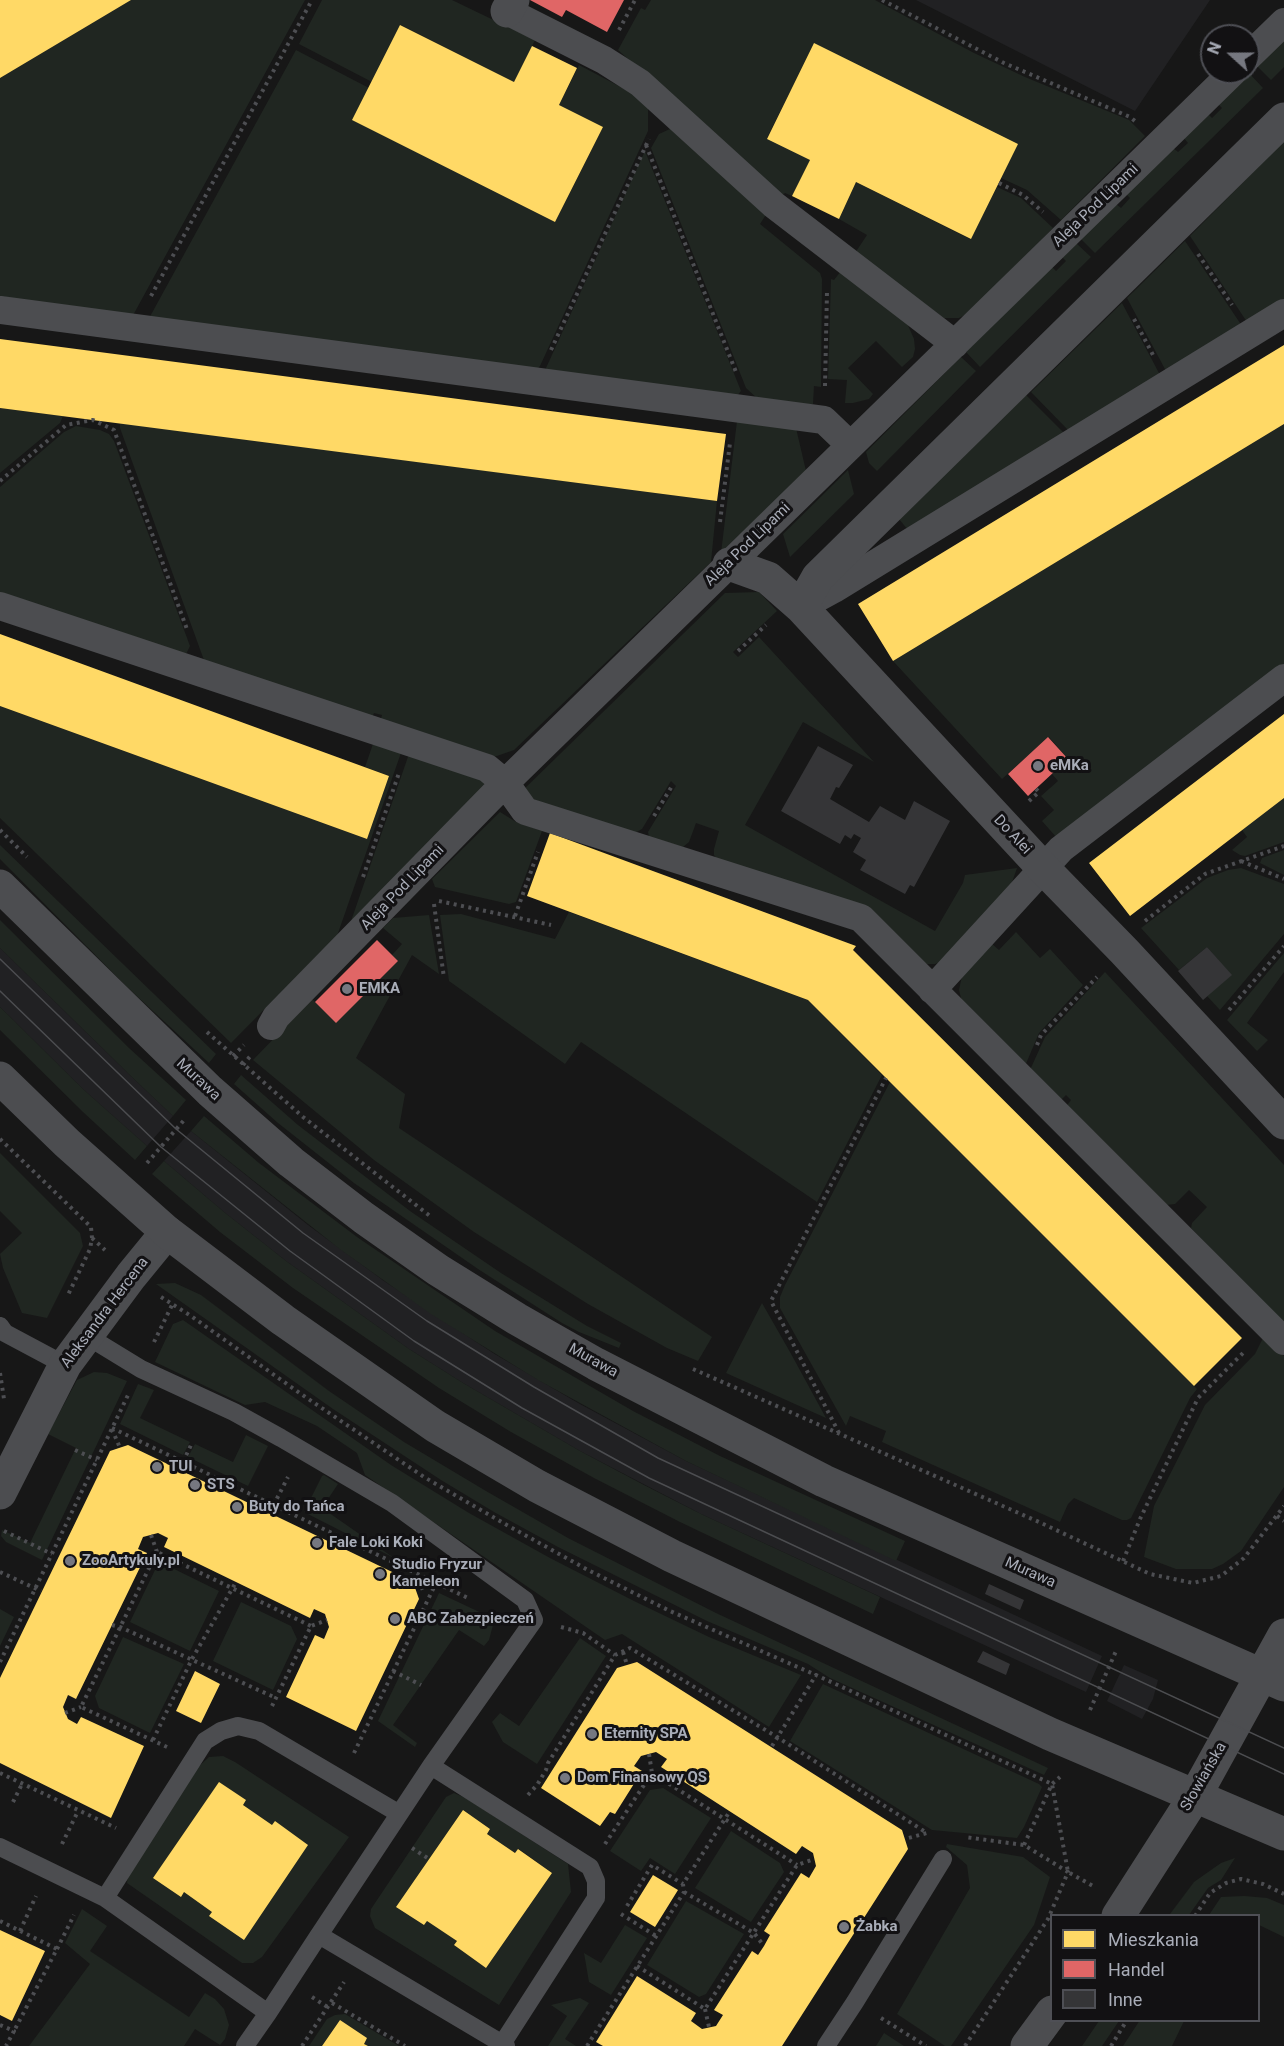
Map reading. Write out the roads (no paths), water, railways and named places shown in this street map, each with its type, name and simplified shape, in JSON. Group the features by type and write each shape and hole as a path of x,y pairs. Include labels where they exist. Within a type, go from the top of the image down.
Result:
{"street":[{"path":"510,6 640,83 774,205 955,344"},
{"path":"1260,45 1284,22"},
{"name":"Aleja Pod Lipami","path":"271,1026 276,1017 505,783 1221,84"},
{"path":"801,607 818,577 1284,119"},
{"path":"0,310 824,420 850,445"},
{"path":"801,607 1284,313"},
{"name":"Do Alei","path":"723,570 768,578 801,607 1284,1123"},
{"path":"0,606 487,768 505,783 525,811 861,918 1284,1341"},
{"path":"932,990 1061,849 1284,678"},
{"name":"Murawa","path":"0,886 210,1091 291,1162 364,1218 438,1270 596,1364 824,1481 1272,1680"},
{"path":"0,1078 67,1143 167,1232 282,1320 435,1426 537,1486 661,1550 1099,1756 1284,1834"},
{"name":"Aleksandra Hercena","path":"0,1493 65,1365 167,1232"},
{"name":"Słowiańska","path":"1119,1914 1272,1680 1284,1635"},
{"path":"1027,2046 1050,2015"}],"lane":[{"path":"0,1326 5,1333 65,1365"},
{"path":"87,1336 141,1369 234,1412 392,1503 525,1600 534,1620 398,1813 245,2046"},
{"path":"105,1898 204,1741 221,1731 238,1726 259,1731 398,1813"},
{"path":"319,1935 496,2043 596,1898 596,1881 590,1867 431,1766"},
{"path":"0,1847 105,1898 268,2013"},
{"path":"826,2046 943,1859"}],"tram line":[{"path":"0,959 176,1129 303,1233 427,1321 534,1387 658,1458 1284,1748"},
{"path":"0,991 161,1147 290,1251 414,1341 522,1408 649,1478 1284,1774"}],"place":[{"name":"eMKa","path":"1038,766"},
{"name":"EMKA","path":"347,989"},
{"name":"TUI","path":"157,1467"},
{"name":"STS","path":"195,1485"},
{"name":"Buty do Tańca","path":"237,1507"},
{"name":"Fale Loki Koki","path":"317,1543"},
{"name":"ZooArtykuly.pl","path":"70,1561"},
{"name":"Studio Fryzur Kameleon","path":"380,1574"},
{"name":"ABC Zabezpieczeń","path":"395,1619"},
{"name":"Eternity SPA","path":"592,1734"},
{"name":"Dom Finansowy QS","path":"565,1778"},
{"name":"Żabka","path":"844,1927"}]}
